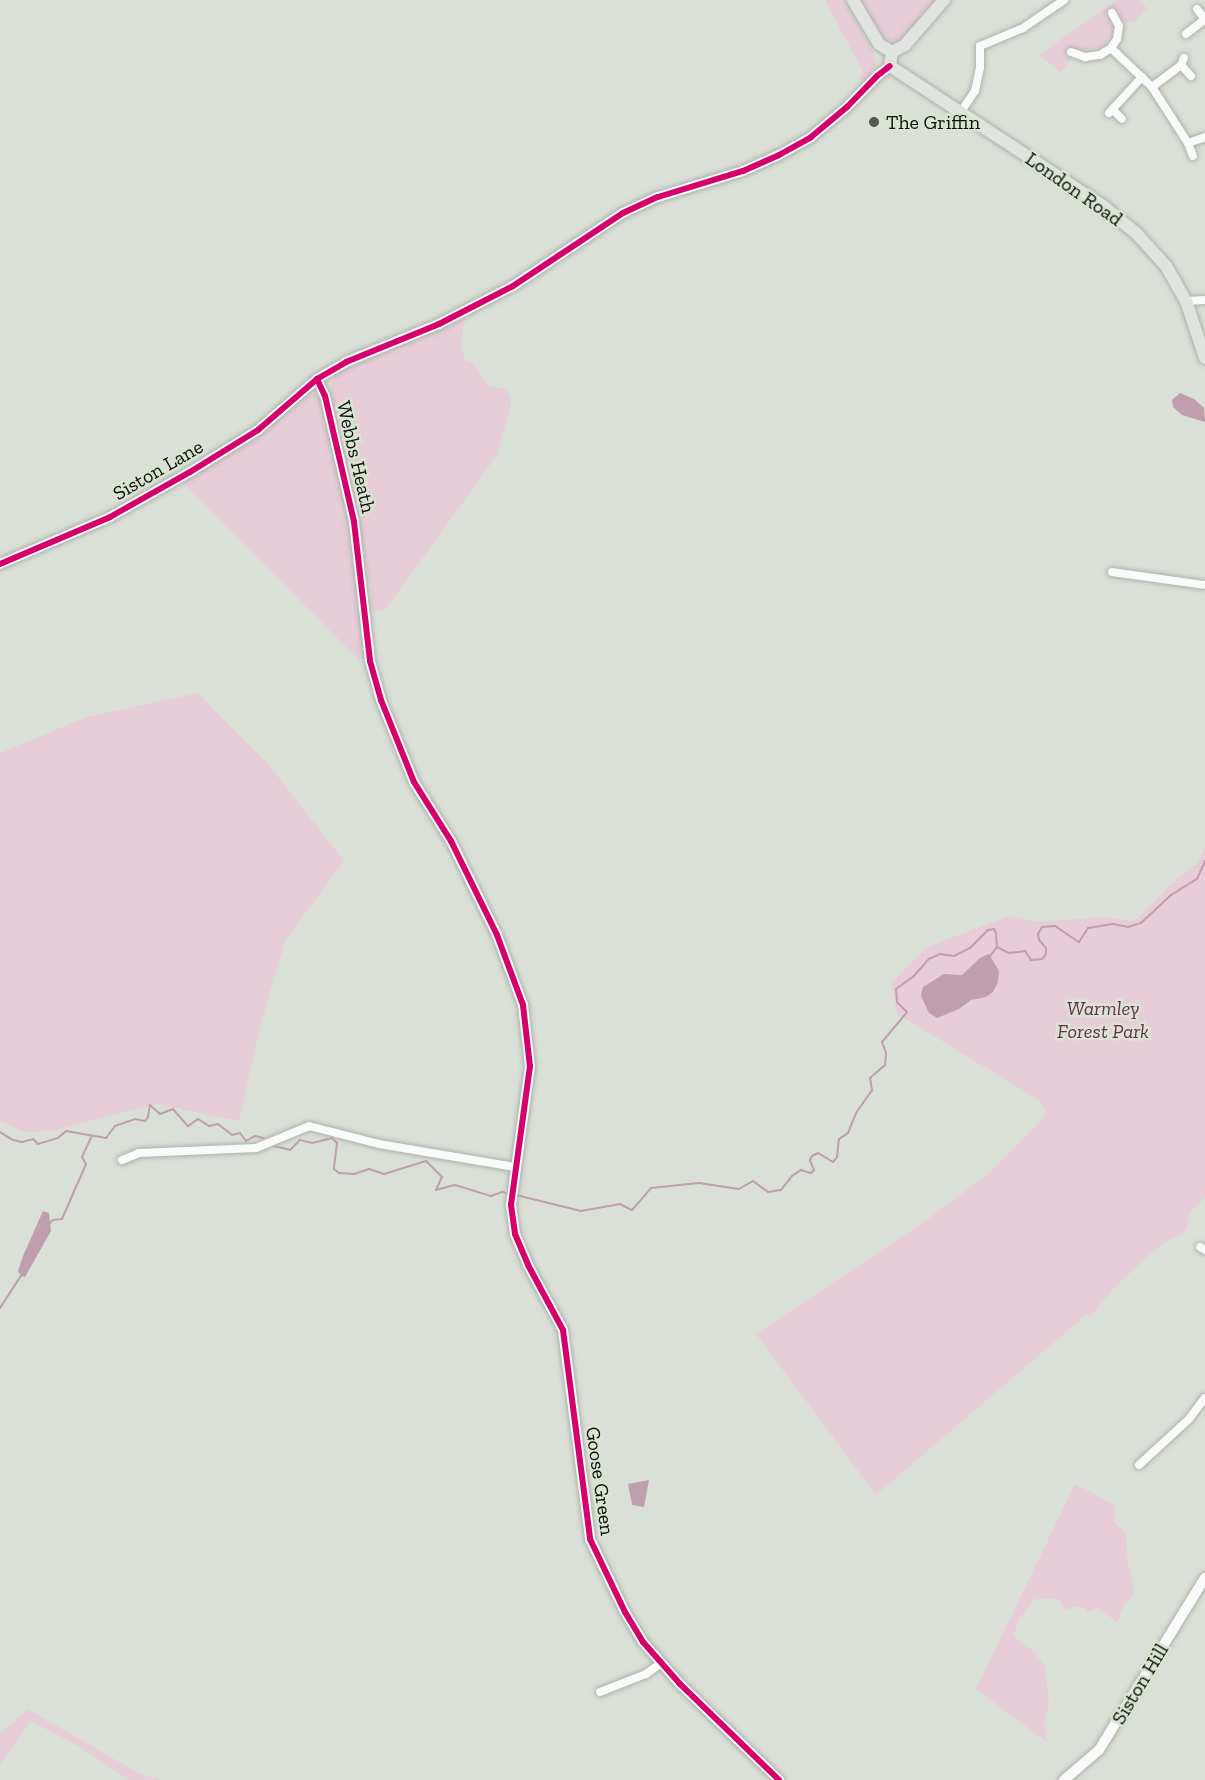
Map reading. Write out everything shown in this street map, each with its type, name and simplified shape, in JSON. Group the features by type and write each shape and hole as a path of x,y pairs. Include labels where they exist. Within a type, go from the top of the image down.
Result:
{"main road":[{"path":"853,0 879,44 892,52"},
{"path":"892,52 905,45 944,0"},
{"path":"890,66 892,52"},
{"name":"London Road","path":"890,66 1103,206 1136,232 1166,266 1186,301 1205,358"}],"street":[{"path":"960,113 975,91 980,68 980,46 1023,28 1064,0"},
{"path":"1186,34 1204,19 1197,9"},
{"path":"1071,52 1085,57 1100,55 1111,48 1118,39 1119,26 1112,13"},
{"path":"1111,48 1152,87 1170,110 1193,156"},
{"path":"1152,87 1183,62 1191,76"},
{"name":"Webbs Heath","path":"514,1167 530,1066 523,1005 497,935 451,842 414,782 381,700 370,661 354,522 325,396 317,379 346,362 439,324 513,286 623,213 658,197 743,171 779,155 811,137 890,66"},
{"path":"1122,119 1112,112 1142,77"},
{"path":"1188,143 1205,137"},
{"path":"1186,301 1205,300"},
{"name":"Siston Lane","path":"0,564 110,517 190,472 258,430 317,379"},
{"path":"1112,572 1205,585"},
{"path":"122,1160 139,1153 256,1148 309,1126 379,1144 514,1167"},
{"name":"Goose Green","path":"514,1167 511,1205 515,1234 528,1265 563,1330 590,1539 625,1612 660,1664 779,1780"},
{"path":"1139,1465 1188,1419 1205,1398"},
{"name":"Siston Hill","path":"1064,1780 1099,1750 1205,1578"},
{"path":"600,1692 646,1674 660,1664"}],"green space":[{"path":"825,0 844,0 873,52 876,64 864,82 859,78 863,72"},
{"path":"859,0 939,0 903,40 892,43 883,37"},
{"path":"1117,0 1138,0 1147,8 1136,21 1122,24 1115,30 1102,47 1080,51 1074,48 1069,54 1073,57 1061,72 1039,55"},
{"path":"465,319 461,342 465,360 472,362 489,386 505,389 510,396 511,404 497,455 385,610 372,611 370,583 339,427 330,397 334,376 342,370"},
{"path":"311,393 315,393 321,399 352,534 364,659 359,660 181,481 254,439"},
{"path":"198,693 268,764 344,861 285,941 260,1027 239,1121 156,1104 51,1131 24,1132 0,1121 0,753 87,717"},
{"name":"Warmley Forest Park","path":"1205,849 1205,1198 1189,1213 1188,1226 1184,1233 1164,1243 1148,1256 1114,1288 1091,1316 1087,1314 876,1495 756,1334 925,1221 986,1176 1044,1117 1045,1108 1037,1099 898,1014 891,983 927,947 1009,916 1036,922 1107,917 1134,922 1171,884 1196,864"},
{"path":"1075,1484 1116,1506 1113,1520 1126,1534 1128,1565 1135,1593 1124,1605 1117,1622 1097,1608 1087,1613 1085,1608 1074,1606 1066,1611 1058,1599 1035,1599 1019,1619 1013,1636 1032,1650 1045,1666 1049,1705 1044,1721 1047,1742 976,1689"},
{"path":"28,1709 140,1774 159,1780 129,1780 83,1749 31,1721 0,1764 0,1734"}],"shaded area":[{"path":"1180,393 1194,399 1204,408 1205,422 1182,415 1173,407 1172,400"},
{"path":"989,954 999,971 998,982 993,992 986,997 971,1000 959,1009 937,1018 929,1013 921,996 923,987 944,974 962,975 980,958"},
{"path":"43,1211 49,1213 51,1231 25,1277 21,1276 18,1271 23,1256"},
{"path":"649,1480 644,1507 632,1505 628,1484"}],"waterway":[{"path":"990,956 997,947 1009,953 1025,951 1031,960 1042,959 1046,954 1046,948 1039,940 1038,934 1042,927 1055,926 1079,942 1088,928 1113,924 1128,927 1141,923 1171,895 1197,879 1205,861"},
{"path":"516,1195 581,1211 620,1204 632,1210 651,1188 699,1183 739,1189 753,1181 768,1192 781,1190 792,1176 801,1170 811,1173 814,1170 810,1160 812,1156 818,1153 833,1162 837,1157 839,1139 848,1133 856,1113 872,1090 870,1078 885,1065 886,1053 882,1042 907,1012 897,1002 896,989 914,976 929,959 940,954 954,956 970,948 988,930 994,929 997,947"},
{"path":"0,1132 13,1140 22,1142 33,1139 38,1144 58,1138 66,1131 106,1138 115,1126 135,1119 145,1121 150,1105 160,1114 173,1109 188,1126 198,1119 209,1126 218,1124 232,1135 240,1133 246,1141 255,1136 264,1138"},
{"path":"49,1224 53,1220 62,1219 86,1164 82,1157 92,1136"},
{"path":"273,1146 290,1150 300,1140 312,1143 332,1138 337,1143 334,1169 339,1173 354,1174 369,1169 384,1174 426,1161 442,1177 436,1190 455,1185 491,1196 502,1192 510,1194"},
{"path":"0,1308 21,1276"}],"cycle path":[{"path":"0,564 110,517 190,472 258,430 317,379 346,362 439,324 513,286 623,213 658,197 743,171 779,155 811,137 890,66"},
{"path":"317,379 325,396 354,522 370,661 381,700 414,782 451,841 497,935 523,1005 530,1066 511,1205 515,1234 528,1265 563,1330 590,1539 625,1612 643,1642 680,1684 779,1780"}],"place":[{"name":"The Griffin","path":"874,122"}]}
